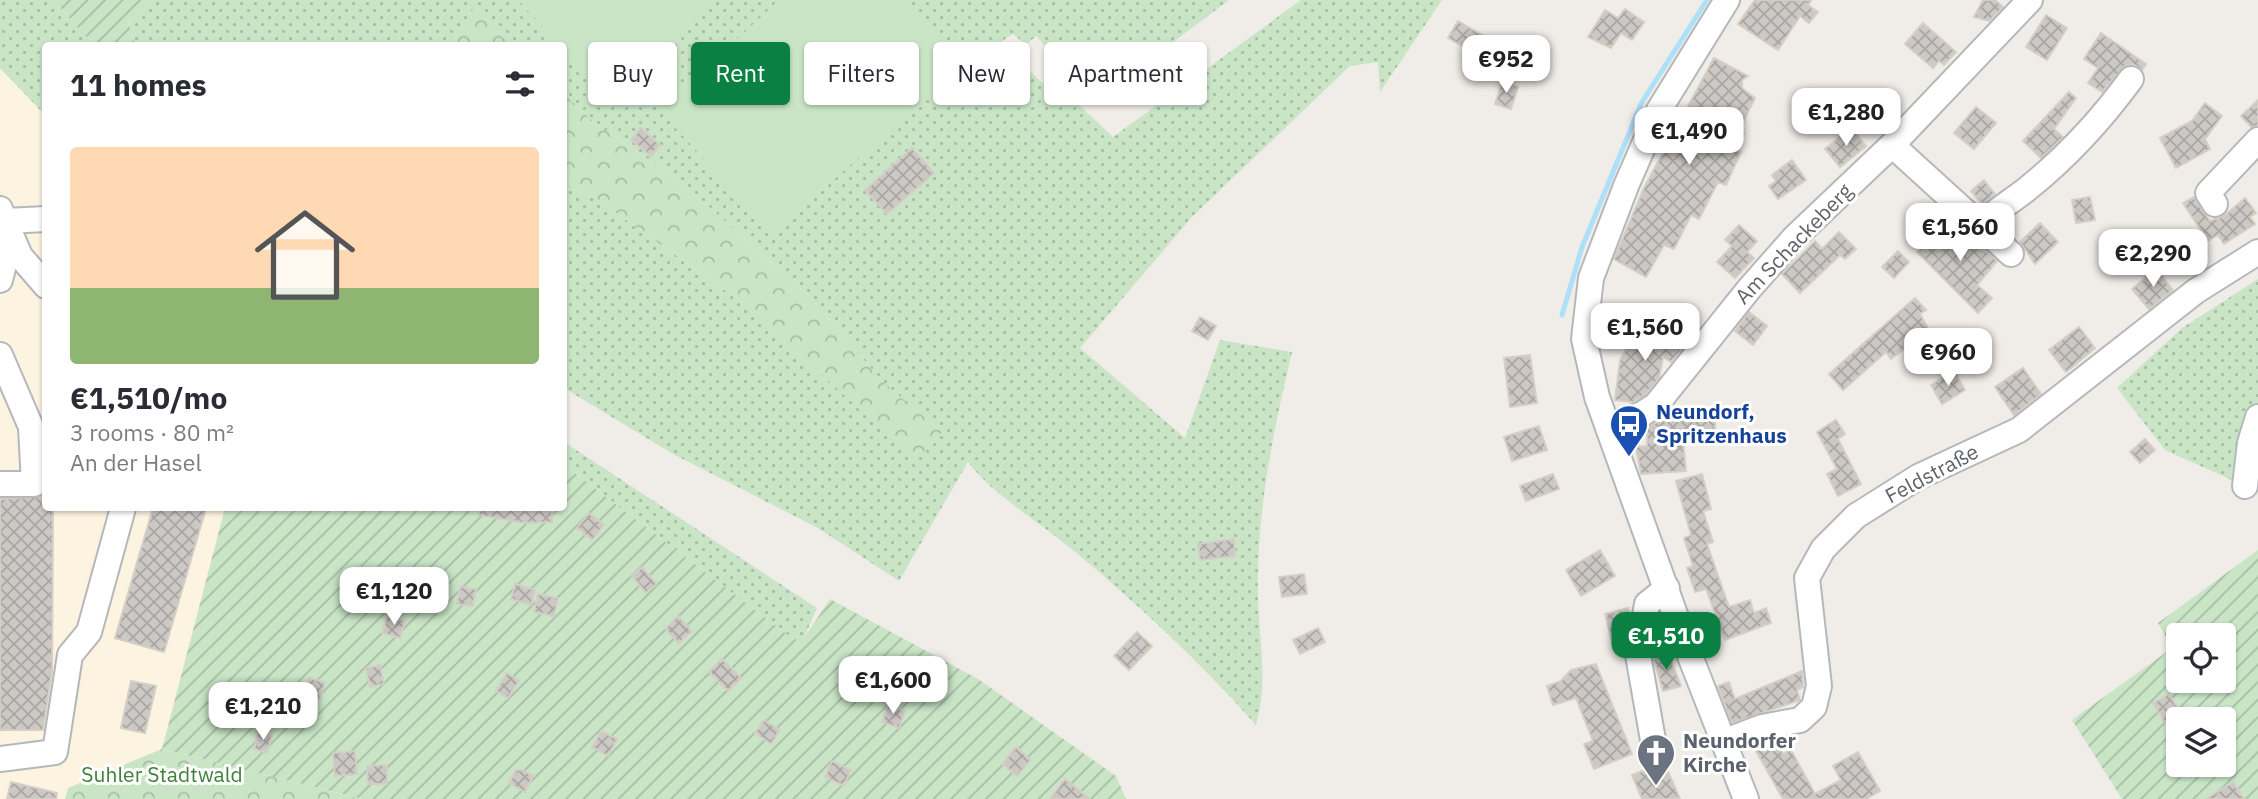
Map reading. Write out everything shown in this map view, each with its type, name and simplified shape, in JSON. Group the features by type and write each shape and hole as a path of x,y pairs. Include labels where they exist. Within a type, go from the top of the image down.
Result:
{"street":[{"path":"1727,0 1659,110 1591,278 1584,339 1587,362 1608,427 1732,770 1746,799"},
{"name":"Am Schackeberg","path":"1608,427 1643,414 1656,405 1785,248 1892,145 2030,0"},
{"path":"1987,220 2026,190 2083,138 2131,79"},
{"path":"2215,204 2208,193 2258,139"},
{"path":"1892,145 1987,220 2011,254"},
{"path":"5,222 42,219"},
{"path":"0,280 5,222"},
{"path":"5,222 20,256 42,281"},
{"name":"Feldstraße","path":"1723,742 1762,727 1800,720 1814,707 1819,686 1807,578 1823,549 1856,516 1918,477 2019,430 2196,291 2258,252"},
{"path":"0,355 31,427 40,484 0,484"},
{"path":"2245,486 2250,443 2258,417"},
{"path":"0,759 55,752 70,655 89,632 122,511"},
{"path":"1657,757 1638,655 1647,604 1667,588"},
{"path":"1726,799 1732,770"}],"shaded area":[{"path":"0,68 42,112 42,511 224,511 162,749 68,788 65,799 0,799"}],"green space":[{"path":"0,0 53,0 92,42 42,42 42,112 0,68"},
{"path":"53,0 156,0 128,22 134,42 91,42"},
{"path":"156,0 1229,0 1173,42 1044,42 1044,45 1036,36 1029,42 1022,42 1013,34 1001,42 933,42 933,105 1030,105 1030,71 1044,84 1044,105 1079,105 1113,137 1157,105 1207,105 1207,68 1301,0 1442,0 1380,92 1378,62 1350,66 1192,217 1080,348 1185,438 1220,340 1292,352 1273,441 1260,530 1258,591 1262,692 1256,725 1191,656 1145,613 1074,551 990,486 968,462 899,581 818,528 673,454 567,390 567,188 594,197 740,301 916,459 942,432 883,382 809,296 679,180 596,124 567,97 567,42 509,42 473,10 453,42 134,42 128,22"},
{"path":"518,0 718,0 672,42 588,42 588,76 567,53 567,42 557,42"},
{"path":"779,0 904,0 943,42 933,42 933,90 919,103 919,42 804,42 804,105 917,105 773,235 660,111 666,105 677,105 677,95 691,82 691,105 790,105 790,42 734,42"},
{"path":"473,9 509,42 452,42"},
{"path":"567,97 596,124 679,180 809,296 883,382 942,432 916,460 740,301 594,197 567,188"},
{"path":"2258,279 2258,417 2245,486 2165,450 2117,388 2182,328"},
{"path":"567,444 817,608 801,645 567,467"},
{"path":"567,467 800,644 830,599 978,679 1116,776 1126,799 363,799 162,749 224,511 567,511"},
{"path":"2258,550 2258,799 2122,799 2072,720 2166,652 2166,693 2236,693 2236,623 2166,623 2166,637 2158,623"},
{"name":"Suhler Stadtwald","path":"162,749 363,799 65,799 68,788"}],"building":[{"path":"1755,0 1811,0 1808,5 1818,12 1809,23 1800,16 1778,50 1738,24"},
{"path":"1983,0 1995,0 2003,7 1989,21 1974,17"},
{"path":"1625,9 1644,22 1632,40 1621,33 1611,48 1588,37 1605,10 1618,18"},
{"path":"2046,15 2067,28 2047,60 2026,47"},
{"path":"1458,21 1487,38 1478,55 1448,38"},
{"path":"1923,23 1956,52 1944,65 1939,61 1933,68 1905,44"},
{"path":"2101,33 2146,64 2142,70 2133,64 2125,66 2102,92 2088,83 2098,68 2084,59"},
{"path":"1714,58 1748,76 1742,80 1742,88 1755,98 1739,130 1744,133 1735,149 1741,152 1726,185 1718,182 1699,219 1691,215 1674,249 1664,245 1646,277 1614,259 1644,188"},
{"path":"1502,82 1518,87 1511,109 1495,104"},
{"path":"2069,92 2076,98 2054,129 2063,137 2041,158 2023,141"},
{"path":"2258,100 2258,126 2251,127 2241,116"},
{"path":"2205,103 2222,116 2205,139 2210,149 2176,168 2160,138 2192,121"},
{"path":"1976,107 1996,123 1974,149 1954,133"},
{"path":"641,128 660,145 651,156 631,140"},
{"path":"1851,128 1866,146 1840,167 1825,149"},
{"path":"912,148 934,173 887,214 865,190"},
{"path":"1792,160 1806,180 1778,199 1769,186 1776,181 1772,175"},
{"path":"1984,180 1995,194 1982,204 1971,191"},
{"path":"2090,197 2095,220 2076,223 2072,200"},
{"path":"2194,197 2210,221 2224,216 2245,198 2256,213 2250,217 2255,224 2224,244 2218,235 2208,241 2183,203"},
{"path":"1950,219 1997,261 1977,285 1992,298 1978,313 1917,252"},
{"path":"2040,223 2058,242 2035,264 2020,242"},
{"path":"1739,225 1757,241 1747,252 1754,258 1735,278 1717,262 1732,246 1725,240"},
{"path":"1839,232 1856,249 1845,259 1840,255 1800,293 1782,274 1815,241 1822,249"},
{"path":"1898,251 1909,262 1894,278 1882,267"},
{"path":"2156,269 2173,290 2149,309 2132,289"},
{"path":"1915,298 1926,310 1920,314 1929,330 1891,359 1886,352 1843,390 1829,374"},
{"path":"1749,312 1767,326 1753,345 1735,331"},
{"path":"1200,317 1216,326 1208,340 1192,331"},
{"path":"1657,325 1687,343 1671,362 1663,357 1659,378 1646,394 1633,402 1615,400 1620,360 1635,334 1647,342"},
{"path":"2079,327 2095,348 2066,372 2049,350"},
{"path":"1530,355 1537,403 1510,407 1504,358"},
{"path":"2023,368 2041,394 2014,415 1995,387"},
{"path":"1954,371 1965,390 1942,404 1931,385"},
{"path":"1678,415 1715,417 1715,440 1683,440 1686,471 1641,474 1636,447 1647,446 1647,428 1662,419 1677,419"},
{"path":"1836,420 1845,434 1838,439 1861,484 1838,496 1827,474 1837,469 1817,432"},
{"path":"1539,426 1547,450 1512,461 1504,437"},
{"path":"2145,439 2155,450 2140,463 2130,452"},
{"path":"1553,474 1559,489 1526,501 1520,486"},
{"path":"1702,474 1711,509 1703,511 1713,542 1707,544 1729,607 1750,600 1754,613 1766,608 1771,623 1725,640 1706,589 1695,592 1687,568 1693,566 1684,538 1691,535 1676,481"},
{"path":"42,496 42,511 53,511 52,671 43,730 0,730 0,499"},
{"path":"152,511 205,511 164,652 115,638"},
{"path":"479,511 552,511 552,522 524,523 479,515"},
{"path":"589,513 604,525 592,540 577,528"},
{"path":"1234,539 1235,556 1200,560 1198,544"},
{"path":"1600,550 1615,576 1581,596 1566,570"},
{"path":"642,567 657,584 646,593 632,576"},
{"path":"1304,574 1307,594 1282,597 1279,577"},
{"path":"515,584 535,590 531,605 511,599"},
{"path":"460,587 476,589 473,606 457,604"},
{"path":"538,594 558,598 554,616 534,612"},
{"path":"1628,608 1630,616 1625,643 1613,646 1605,614"},
{"path":"387,616 405,621 400,638 382,633"},
{"path":"678,616 692,631 679,643 665,629"},
{"path":"1318,628 1325,642 1300,654 1293,640"},
{"path":"1137,632 1152,646 1129,670 1114,656"},
{"path":"1668,653 1681,686 1663,691 1653,657"},
{"path":"722,659 741,678 728,691 709,672"},
{"path":"1596,664 1632,754 1594,769 1584,744 1593,741 1576,698 1553,705 1547,686 1561,681 1571,670"},
{"path":"380,665 384,684 370,687 366,668"},
{"path":"1802,671 1803,687 1797,690 1800,700 1732,723 1718,686 1729,682 1735,699"},
{"path":"507,673 519,681 508,698 496,691"},
{"path":"309,678 325,682 320,699 303,695"},
{"path":"131,681 156,686 145,733 121,728"},
{"path":"2169,694 2177,707 2166,707 2165,723 2153,703"},
{"path":"888,704 905,711 899,728 882,722"},
{"path":"764,720 780,730 771,744 755,733"},
{"path":"601,731 617,739 608,756 592,747"},
{"path":"258,732 272,736 267,753 254,749"},
{"path":"1776,740 1783,754 1791,750 1815,794 1841,780 1833,766 1858,752 1880,791 1866,799 1783,799 1756,751"},
{"path":"1016,747 1031,760 1017,776 1002,764"},
{"path":"355,751 357,774 335,776 333,753"},
{"path":"832,761 851,770 844,786 825,777"},
{"path":"387,765 387,784 368,784 367,766"},
{"name":"Neundorfer Kirche","path":"1666,767 1680,799 1642,799 1632,775 1647,769 1658,772"},
{"path":"516,770 533,776 525,792 509,783"},
{"path":"1065,779 1090,799 1050,799"},
{"path":"11,782 57,793 56,799 7,799"},
{"path":"2233,782 2244,799 2206,799"}],"waterway":[{"path":"1562,315 1582,247 1642,102 1707,0"}],"place":[{"name":"Neundorf, Spritzenhaus","path":"1629,458"},
{"name":"Neundorfer Kirche","path":"1656,787"}]}
